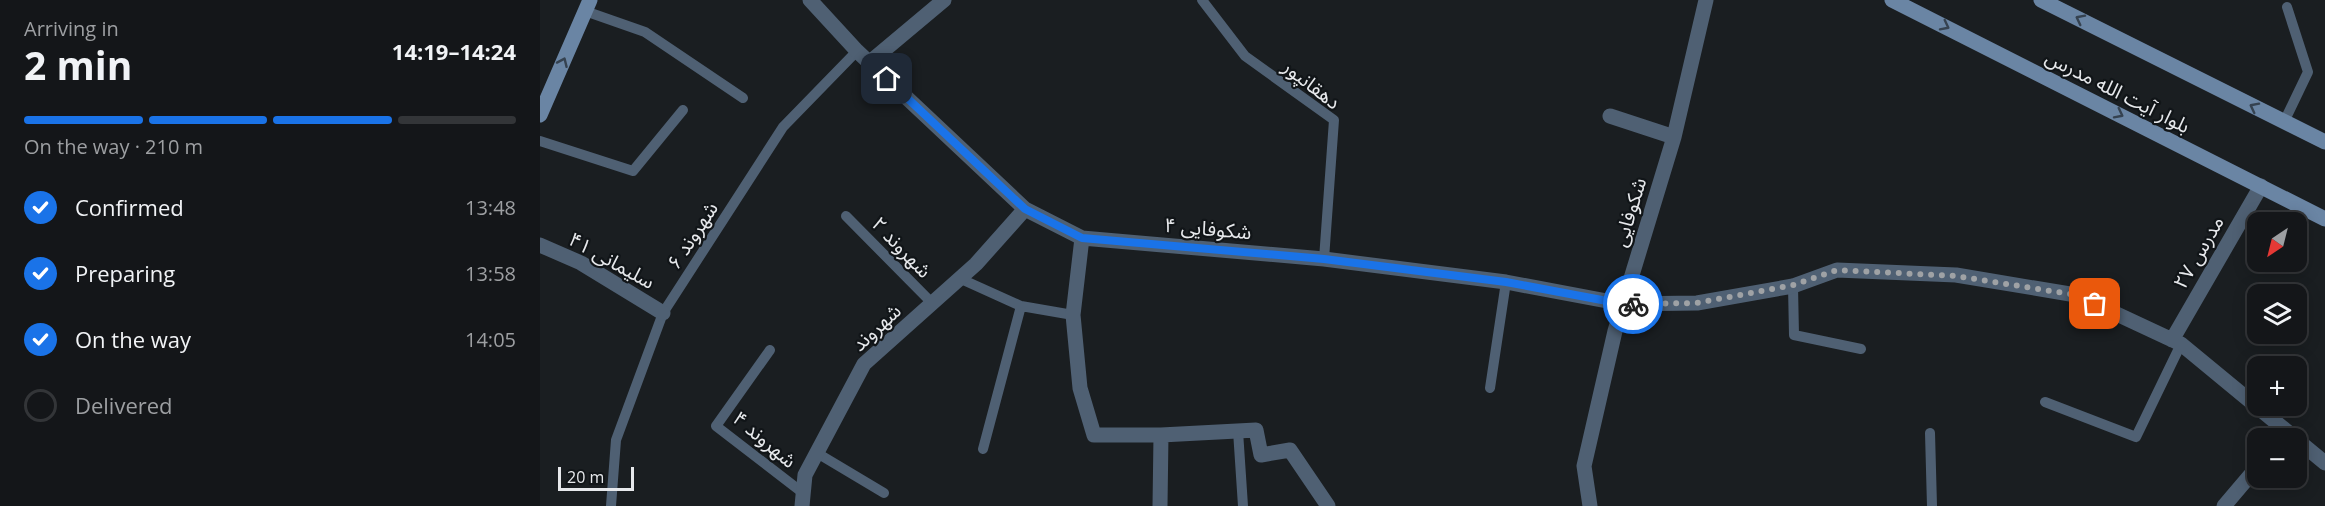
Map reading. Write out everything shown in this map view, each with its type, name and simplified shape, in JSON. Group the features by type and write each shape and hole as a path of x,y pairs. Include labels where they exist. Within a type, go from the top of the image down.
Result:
{"main road":[{"name":"بلوار آیت الله مدرس","path":"1892,0 2325,219"},
{"path":"2041,0 2325,142"},
{"path":"540,115 587,6"}],"street":[{"name":"شکوفایی ۴","path":"810,0 857,51 1025,209 1082,238 1324,259 1506,282 1623,304 1697,303 1793,285 1837,270 1956,276 2076,295 2177,342 2280,428"},
{"path":"870,63 944,0"},
{"name":"شکوفایی","path":"1590,506 1584,466 1623,304 1674,137 1706,0"},
{"path":"1610,116 1674,137"},
{"name":"مدرس ۲۷","path":"2177,342 2261,186"},
{"name":"شهروند","path":"802,500 806,475 864,364 961,279 1025,209"},
{"path":"1082,238 1073,315 1080,388 1094,435 1161,435 1256,430 1261,455 1290,450 1328,506"},
{"name":"سلیمانی ۴۱","path":"540,245 581,263 663,313"},
{"path":"1160,506 1161,435"},
{"name":"شکوفایی ۴","path":"2307,449 2325,463"},
{"path":"2224,506 2247,479"}],"lane":[{"name":"دهقانپور","path":"1202,0 1245,56 1334,120 1324,259"},
{"path":"587,6 645,32 743,98"},
{"path":"2284,122 2308,72 2287,7"},
{"name":"شهروند ۶","path":"611,506 616,440 663,313 783,127 857,51"},
{"path":"540,141 633,171 683,110"},
{"name":"شهروند ۲","path":"846,216 933,304"},
{"path":"961,279 1021,306 1073,315"},
{"path":"1490,388 1506,282"},
{"path":"1793,285 1794,335 1861,349"},
{"path":"983,449 1021,306"},
{"path":"2045,402 2136,437 2177,342"},
{"name":"شهروند ۴","path":"770,350 717,426 802,500"},
{"path":"1238,431 1243,506"},
{"path":"1930,433 1932,506"},
{"path":"817,453 884,492"}],"way so far":[{"path":"1633,304 1697,303 1793,285 1837,270 1956,276 2076,295 2095,304"}],"route":[{"path":"887,79 1025,209 1082,238 1324,259 1506,282 1633,304"}]}
